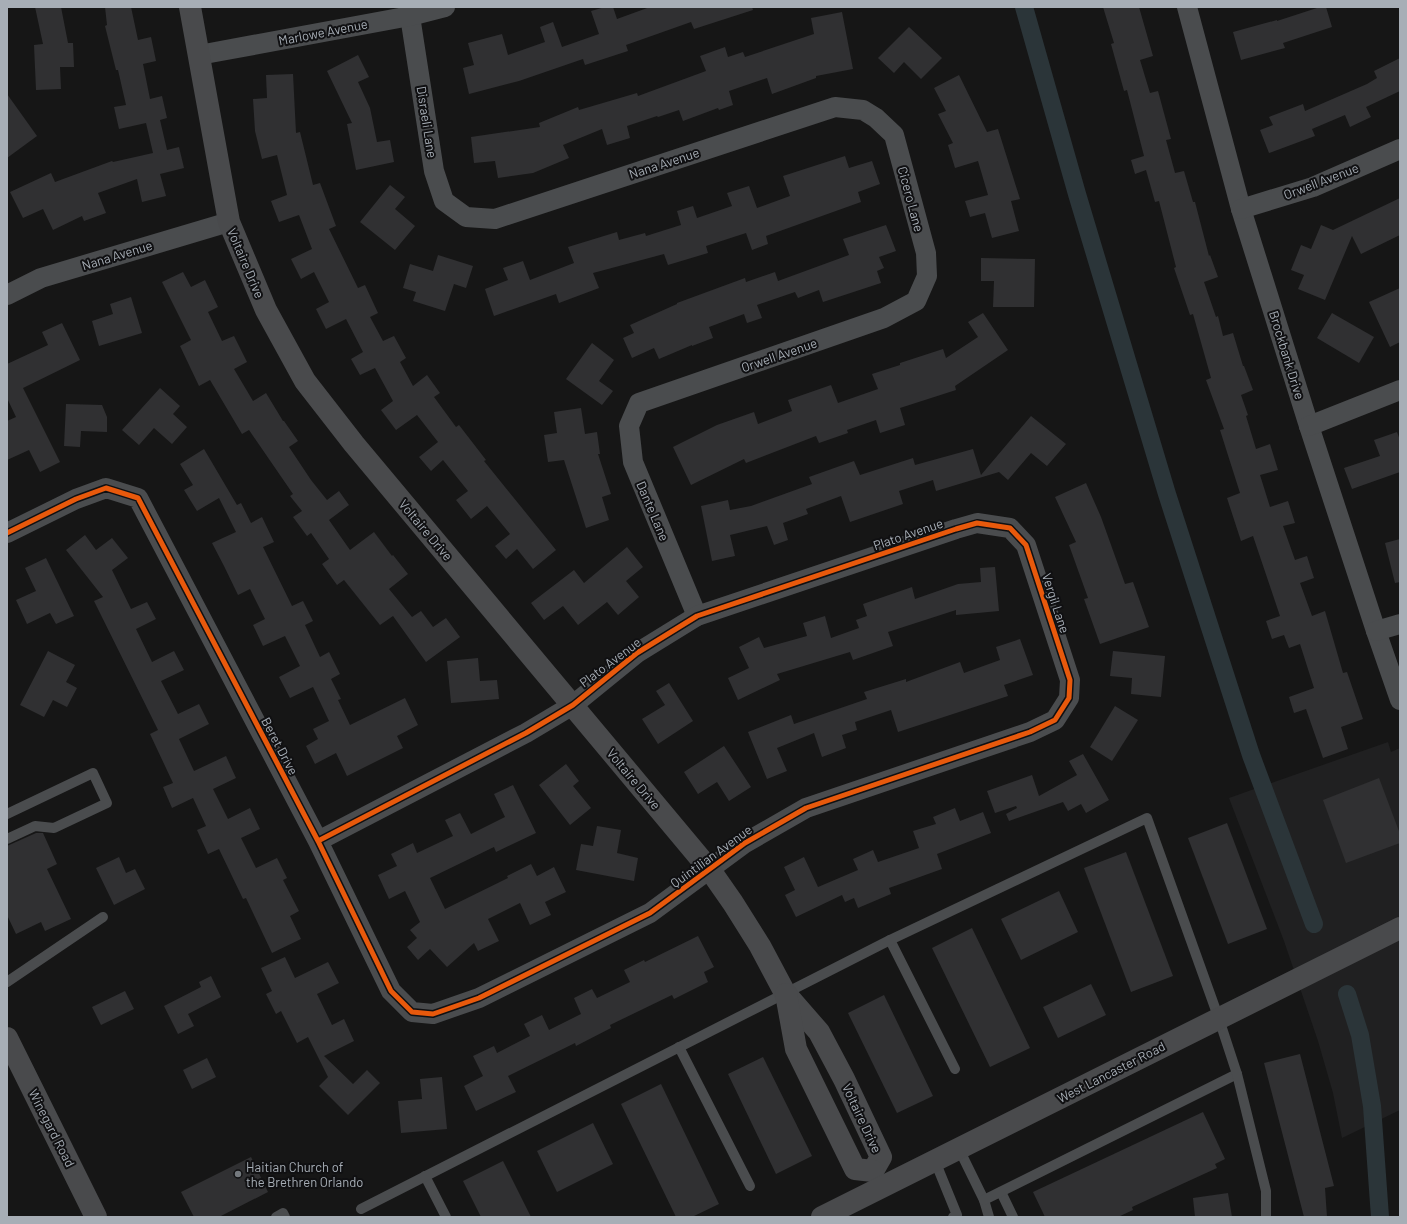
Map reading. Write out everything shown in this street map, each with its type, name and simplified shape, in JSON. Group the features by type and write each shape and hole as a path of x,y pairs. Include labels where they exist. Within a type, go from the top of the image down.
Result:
{"street":[{"name":"Voltaire Drive","path":"190,7 200,55 229,222 266,310 305,381 354,444 710,870 744,922 785,993 819,1032 844,1079 881,1157 876,1179 855,1169 796,1049 785,993"},
{"name":"Marlowe Avenue","path":"200,55 410,16 445,7"},
{"name":"Brockbank Drive","path":"1187,7 1241,209 1309,426 1400,700"},
{"name":"Disraeli Lane","path":"410,16 434,171 444,201 466,217"},
{"name":"Nana Avenue","path":"466,217 495,219 835,107 863,110"},
{"name":"Cicero Lane","path":"863,110 876,118 894,135 926,253 927,276 916,301"},
{"name":"Orwell Avenue","path":"1241,209 1313,187 1400,149"},
{"name":"Nana Avenue","path":"7,295 41,278 229,222"},
{"name":"Orwell Avenue","path":"639,403 884,318 916,301"},
{"path":"1309,426 1400,390"},
{"name":"Dante Lane","path":"639,403 629,426 633,462 697,616"},
{"name":"Beret Drive","path":"7,533 76,499 106,488 138,498 318,841 391,990 412,1012 433,1014"},
{"name":"Plato Avenue","path":"318,841 526,733 573,705 637,653 697,616 977,523"},
{"name":"Vergil Lane","path":"977,523 1010,528 1026,545 1070,680 1069,698 1055,720"},
{"path":"1376,631 1400,624"},
{"name":"Quintilian Avenue","path":"433,1014 479,998 650,914 745,843 806,808 1030,732 1055,720"},
{"name":"West Lancaster Road","path":"833,1214 876,1179 935,1161 1400,928"},
{"name":"Winegard Road","path":"7,1038 96,1217"}],"lane":[{"path":"7,814 93,773 107,802 54,828 35,826 7,839"},
{"path":"361,1209 890,940 1147,818 1219,1019 1237,1074 1266,1191 1266,1217"},
{"path":"7,982 103,917"},
{"path":"890,940 955,1069"},
{"path":"679,1047 750,1186"},
{"path":"984,1200 1237,1074"},
{"path":"958,1149 984,1200 989,1217"},
{"path":"935,1161 957,1215 953,1217"},
{"path":"426,1176 446,1217"},
{"path":"1001,1192 1014,1217"},
{"path":"276,1217 283,1213 285,1217"}],"shaded area":[{"path":"1388,742 1391,752 1400,748 1400,1110 1342,1138 1333,1093 1318,1041 1284,941 1229,798"}],"building":[{"path":"35,7 61,7 68,43 73,43 74,67 60,67 61,89 36,90 34,45 43,44"},
{"path":"105,7 131,7 138,40 151,37 156,61 143,64 150,99 162,96 167,118 160,120 167,150 179,147 184,168 160,174 166,196 142,202 137,179 98,193 106,213 84,221 82,216 53,230 43,209 23,218 10,192 51,173 55,182 112,161 153,153 146,123 119,129 114,107 126,105 118,70 116,70 105,26 107,25"},
{"path":"605,7 613,7 617,19 650,7 752,7 753,10 694,29 691,22 626,45 628,51 585,65 583,59 519,81 469,94 463,68 474,65 468,43 502,34 508,55 545,42 540,27 553,22 562,47 599,34 591,11"},
{"path":"1103,7 1139,7 1153,56 1140,60 1150,93 1158,91 1171,139 1166,140 1175,173 1184,171 1193,202 1195,202 1209,256 1210,255 1218,277 1204,282 1216,317 1218,316 1223,336 1233,333 1243,366 1253,390 1241,395 1248,415 1246,416 1256,449 1270,444 1278,470 1260,475 1270,507 1288,501 1295,523 1283,526 1295,560 1307,556 1314,578 1300,583 1312,616 1325,611 1343,673 1347,672 1363,719 1341,727 1348,749 1323,758 1306,709 1294,713 1289,697 1314,688 1300,644 1289,648 1284,635 1272,639 1266,621 1280,616 1253,536 1241,541 1227,498 1240,493 1220,430 1224,429 1206,380 1211,378 1193,314 1190,315 1174,268 1176,267 1159,201 1155,202 1146,170 1135,174 1131,160 1144,156 1127,90 1124,91 1111,44 1114,43"},
{"path":"1320,7 1326,7 1332,27 1283,43 1285,48 1241,60 1233,32 1277,21"},
{"path":"842,12 853,69 816,76 816,78 772,94 767,78 729,91 733,105 719,110 718,108 683,121 679,110 658,117 657,116 627,126 630,138 607,145 602,129 563,145 569,158 533,173 498,178 495,161 474,163 471,137 540,127 539,123 578,107 579,110 637,93 638,96 706,71 700,56 725,47 728,57 743,52 745,57 814,34 811,18"},
{"path":"909,27 942,58 921,79 904,62 894,73 878,58"},
{"path":"358,55 369,77 358,82 370,108 377,142 390,140 394,162 356,170 347,124 352,123 327,71"},
{"path":"1400,58 1400,91 1366,107 1371,117 1350,127 1345,115 1312,129 1315,136 1269,153 1260,130 1273,125 1269,117 1303,104 1305,111 1367,84 1377,78 1374,71"},
{"path":"293,74 296,133 300,132 313,185 320,183 336,226 329,229 358,288 365,285 378,313 370,317 383,341 394,336 406,358 400,362 413,386 427,375 440,393 434,397 456,427 459,425 486,460 484,461 556,550 533,569 517,549 506,559 495,546 510,534 487,506 471,519 456,500 468,491 443,460 431,471 419,457 438,442 417,415 396,430 381,410 393,401 375,368 360,375 351,359 363,352 346,319 326,329 316,309 329,302 314,272 301,279 291,259 312,249 299,215 279,222 271,201 287,195 277,155 262,159 255,131 253,99 267,98 266,75"},
{"path":"959,75 987,132 998,129 1020,199 1011,201 1019,231 992,238 985,213 970,217 965,201 988,195 978,161 955,168 948,145 953,143 938,114 946,111 934,88"},
{"path":"7,94 37,136 7,158"},
{"path":"845,156 849,168 872,161 880,184 858,192 861,202 766,236 768,244 752,250 746,233 706,246 708,253 668,265 664,254 593,273 599,288 559,303 556,294 494,316 485,289 508,280 503,268 523,261 530,280 574,263 568,247 617,232 619,240 645,233 646,236 681,225 677,211 693,206 697,218 732,206 727,193 749,186 757,208 790,196 783,176"},
{"path":"390,185 405,197 395,209 415,226 395,250 360,222"},
{"path":"1400,198 1400,235 1361,254 1352,236 1325,300 1298,289 1304,275 1291,270 1301,245 1311,249 1321,225 1333,230"},
{"path":"886,225 896,251 879,257 884,268 877,271 881,283 823,302 819,290 798,298 795,292 757,305 762,318 747,323 744,314 709,327 713,338 659,359 654,348 632,358 623,338 634,333 630,325 677,303 745,278 746,282 775,272 778,281 849,255 843,239"},
{"path":"438,255 473,266 466,288 454,284 445,311 413,301 416,292 403,288 410,264 433,271"},
{"path":"981,258 1035,259 1034,307 993,307 994,281 981,281"},
{"path":"183,272 191,287 205,280 218,307 208,312 222,341 234,336 247,362 234,369 253,401 266,393 283,421 298,441 289,447 311,480 327,500 339,491 349,505 329,520 350,550 374,532 408,574 389,589 412,617 421,611 433,627 446,618 460,637 426,662 393,616 380,625 344,580 337,585 322,564 329,559 311,533 307,536 293,517 302,511 290,496 293,494 249,430 242,434 210,380 199,386 180,346 191,340 162,282"},
{"path":"1400,288 1400,342 1390,347 1369,302"},
{"path":"131,297 142,333 99,346 92,321 113,314 110,304"},
{"path":"983,313 1008,350 955,386 956,390 900,408 905,425 880,433 876,420 847,430 848,433 819,443 816,436 746,463 744,459 691,485 673,447 717,425 754,412 758,424 792,411 788,400 831,385 838,403 878,389 872,374 943,349 946,358 978,337 968,322"},
{"path":"1332,313 1374,337 1359,363 1317,338"},
{"path":"62,323 80,360 23,388 60,462 40,472 29,450 7,460 7,421 16,417 7,398 7,364 48,345 42,332"},
{"path":"592,343 614,360 599,381 613,391 602,405 566,379"},
{"path":"160,388 180,406 173,414 187,427 172,444 154,428 139,445 122,430"},
{"path":"66,404 102,405 107,417 107,432 81,431 80,447 64,446"},
{"path":"581,408 585,434 597,432 600,454 598,454 611,494 602,497 609,520 586,528 564,460 548,462 544,435 557,433 554,412"},
{"path":"1031,416 1066,444 1047,466 1031,453 1008,480 999,472 936,491 933,480 899,491 903,504 850,522 841,496 806,509 808,514 783,523 788,540 774,545 767,526 730,535 735,556 712,561 701,506 728,500 730,510 751,506 812,484 809,477 854,461 860,475 913,458 915,465 973,449 981,475"},
{"path":"1397,432 1400,440 1400,472 1352,489 1344,468 1380,456 1374,440"},
{"path":"204,449 237,505 241,503 251,523 262,517 274,542 263,547 292,606 303,601 313,621 305,625 320,657 329,652 340,674 331,679 341,699 338,700 350,725 405,698 418,725 397,736 403,748 347,776 336,753 315,764 306,746 318,739 313,729 329,721 313,687 290,698 279,677 300,666 285,636 263,646 253,625 265,619 250,589 238,595 212,543 236,532 219,498 197,511 184,490 193,485 180,464"},
{"path":"1086,483 1101,517 1125,584 1133,582 1149,627 1100,644 1084,599 1088,598 1069,545 1076,542 1055,497"},
{"path":"85,535 96,550 112,538 128,558 112,570 131,609 147,602 156,619 136,629 152,662 174,651 184,670 161,681 178,714 199,704 209,724 179,739 194,771 226,756 236,778 213,789 228,819 250,808 260,829 241,838 256,868 277,858 287,878 283,880 299,911 290,916 301,939 272,953 246,898 243,899 219,849 208,854 197,830 206,826 193,798 172,808 163,787 173,783 150,734 158,730 94,601 103,597 66,550"},
{"path":"1400,539 1400,582 1395,583 1385,543"},
{"path":"627,547 643,567 626,581 639,597 618,615 607,602 578,625 563,606 544,620 531,603 574,570 584,583"},
{"path":"46,558 74,616 56,624 50,613 27,624 16,600 36,591 25,568"},
{"path":"995,567 999,611 956,615 956,610 888,632 893,646 853,660 850,652 777,674 780,680 738,700 728,678 749,668 739,647 759,637 764,648 807,636 803,623 825,616 831,638 859,628 856,620 867,616 863,604 912,587 915,599 958,584 981,582 980,568"},
{"path":"1020,639 1033,675 1004,685 1008,696 898,732 891,710 855,722 857,730 842,735 846,748 822,757 814,733 777,748 787,771 767,779 748,732 791,715 794,724 867,699 864,692 906,679 906,682 960,662 964,673 1000,660 996,647"},
{"path":"48,651 75,665 66,682 77,688 67,707 53,700 44,717 20,705"},
{"path":"1113,651 1165,656 1161,697 1131,694 1132,678 1110,676"},
{"path":"478,658 480,681 497,680 499,699 451,703 447,661"},
{"path":"669,683 693,721 658,744 642,719 665,705 656,691"},
{"path":"1115,706 1138,720 1112,761 1090,747"},
{"path":"724,746 751,787 729,801 717,782 698,794 684,772"},
{"path":"1083,754 1109,800 1086,813 1081,804 1068,811 1063,802 1009,821 1006,814 1017,808 1016,806 995,813 987,791 1032,775 1039,796 1077,775 1069,761"},
{"path":"566,764 579,781 573,786 591,808 570,825 539,785"},
{"path":"1379,778 1400,834 1400,843 1346,863 1323,800"},
{"path":"513,785 536,833 496,852 494,847 430,878 445,909 508,878 507,876 531,864 537,876 554,867 566,892 545,902 551,915 530,925 520,903 488,919 499,941 478,951 474,943 447,967 430,949 418,960 407,947 417,938 410,930 420,922 405,891 389,899 378,875 397,866 391,854 413,843 417,853 453,836 445,820 460,813 471,834 505,817 494,794"},
{"path":"955,808 960,821 983,812 991,833 937,854 942,869 889,888 891,894 858,908 854,898 845,902 842,895 796,917 785,895 795,890 784,867 804,857 818,887 858,870 853,859 873,850 878,862 919,848 913,831 936,824 933,817"},
{"path":"1227,823 1267,929 1228,944 1188,838"},
{"path":"597,826 621,830 617,853 638,858 634,881 576,870 581,844 593,846"},
{"path":"36,833 43,833 57,864 47,869 71,919 45,931 41,922 16,934 7,915 7,846"},
{"path":"1126,852 1173,976 1131,992 1084,868"},
{"path":"119,857 126,873 135,869 145,889 114,905 96,868"},
{"path":"1059,891 1078,932 1021,960 1001,919"},
{"path":"972,928 1030,1048 990,1067 932,948"},
{"path":"698,936 714,967 704,972 708,982 674,999 672,995 610,1025 611,1028 576,1046 575,1043 508,1076 516,1092 476,1111 464,1086 483,1076 473,1056 494,1046 497,1053 530,1036 524,1024 542,1015 549,1030 581,1014 574,998 592,989 597,998 630,982 624,970 644,960 645,962"},
{"path":"285,957 295,978 328,962 339,983 317,994 332,1025 344,1019 354,1041 324,1056 353,1084 367,1070 380,1083 348,1115 319,1086 328,1077 308,1037 297,1043 281,1011 276,1014 266,994 272,991 261,968"},
{"path":"211,976 221,997 188,1014 194,1026 178,1034 164,1006 201,987 199,982"},
{"path":"1091,984 1106,1015 1058,1038 1043,1007"},
{"path":"125,991 134,1009 101,1025 92,1007"},
{"path":"884,995 933,1096 897,1113 848,1013"},
{"path":"1300,1054 1334,1186 1325,1188 1327,1217 1304,1217 1264,1063"},
{"path":"763,1057 812,1156 776,1174 728,1074"},
{"path":"207,1058 216,1077 192,1089 183,1070"},
{"path":"442,1077 447,1129 401,1133 398,1101 422,1099 420,1079"},
{"path":"661,1084 719,1204 692,1217 676,1217 621,1104"},
{"path":"1203,1112 1225,1159 1215,1164 1217,1168 1132,1207 1133,1210 1118,1217 1045,1217 1033,1192"},
{"path":"593,1123 613,1164 557,1192 537,1151"},
{"name":"Haitian Church of the Brethren Orlando","path":"251,1157 268,1192 219,1217 194,1217 181,1192"},
{"path":"503,1161 531,1217 481,1217 463,1181"},
{"path":"1228,1193 1232,1217 1195,1217 1193,1198"}],"waterway":[{"path":"1024,7 1077,194 1167,494 1251,755 1314,924"},
{"path":"1347,994 1360,1035 1372,1106 1380,1217"}],"cycle path":[{"path":"7,533 76,499 106,488 138,498 318,841 391,991 412,1012 433,1014 479,998 650,913 745,843 806,808 1030,732 1055,720 1069,698 1070,680 1026,545 1010,528 977,523 697,616 637,653 573,705 526,733 318,841"}],"place":[{"name":"Haitian Church of the Brethren Orlando","path":"238,1174"}]}
